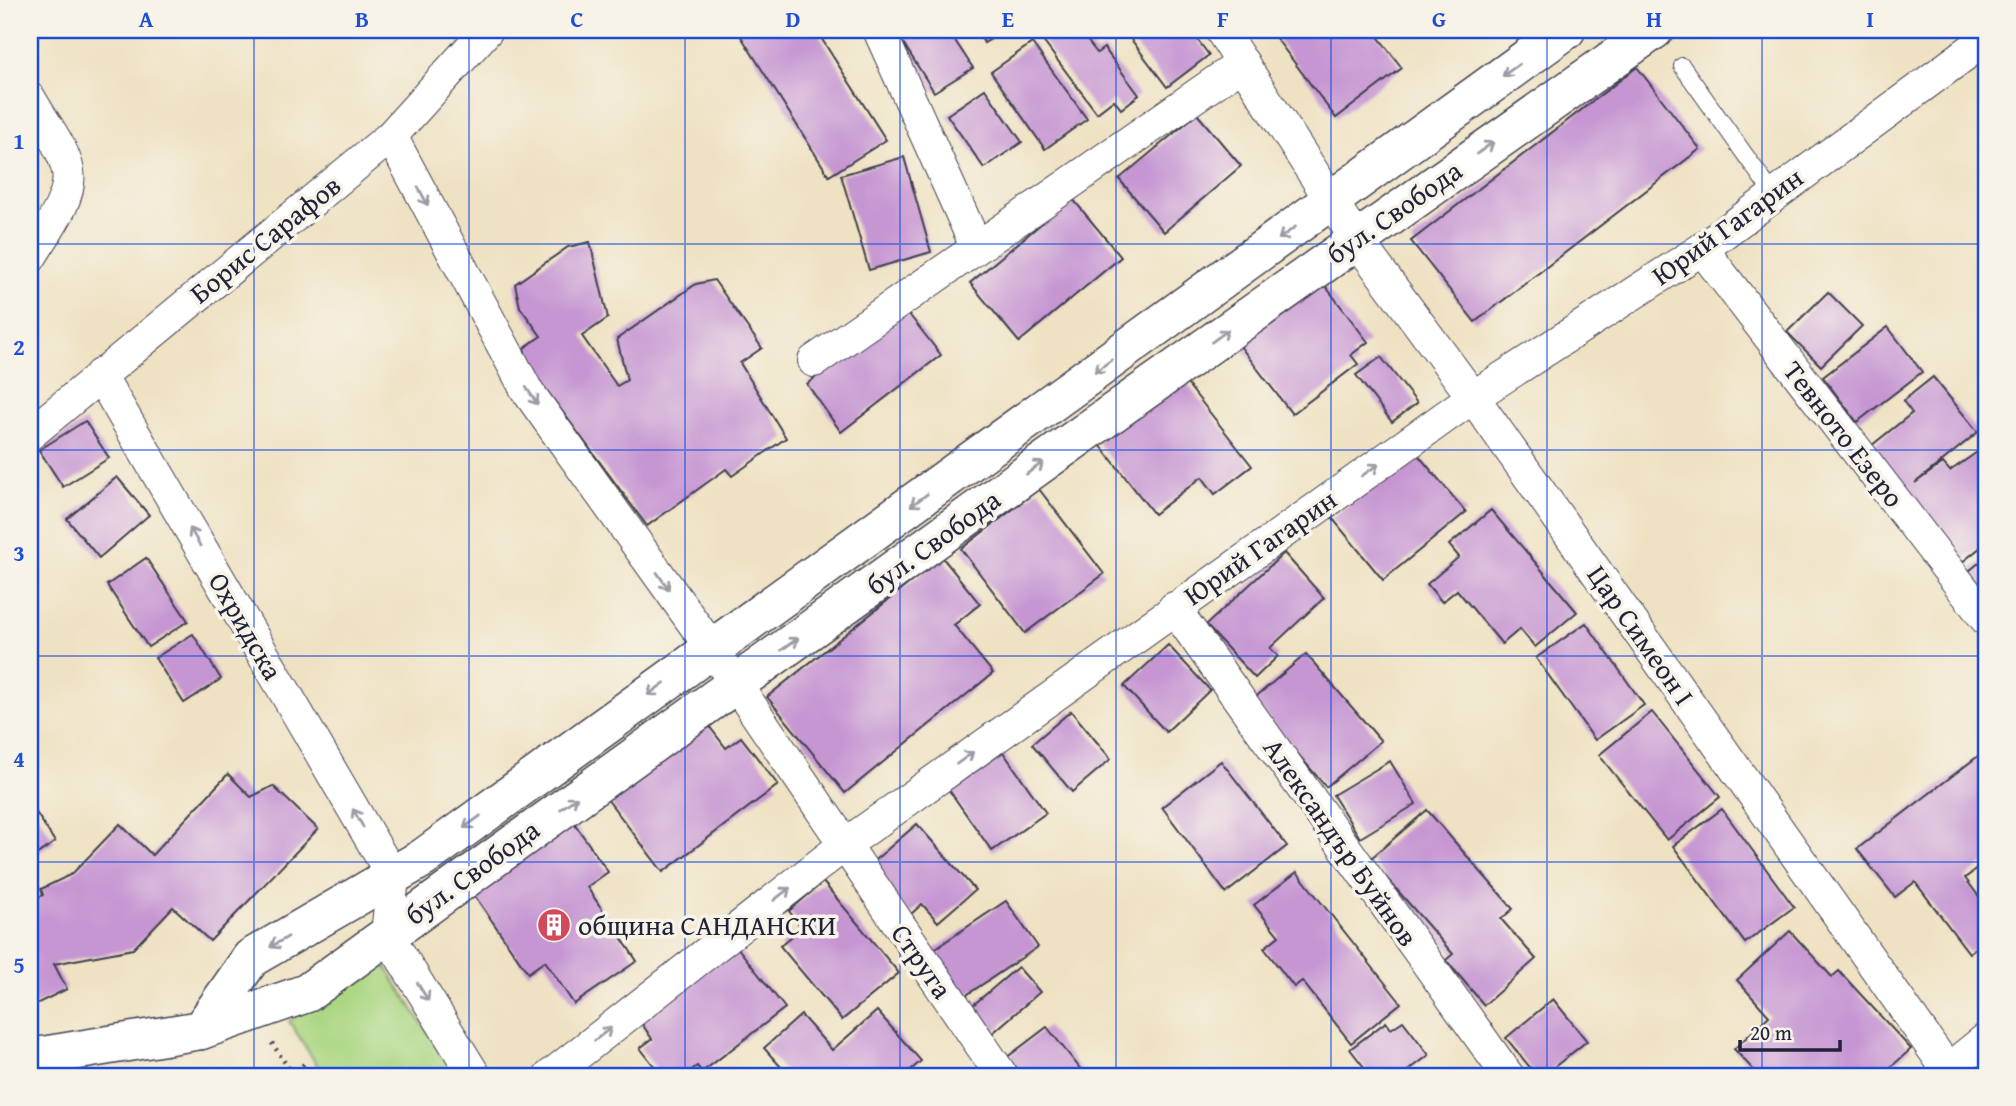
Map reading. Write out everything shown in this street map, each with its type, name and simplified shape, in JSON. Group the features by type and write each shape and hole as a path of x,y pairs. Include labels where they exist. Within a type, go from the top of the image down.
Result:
{"street":[{"name":"Борис Сарафов","path":"30,434 391,136 487,30"},
{"path":"879,30 976,246"},
{"name":"Цар Симеон I","path":"1221,30 1356,239 1472,397 1944,1073"},
{"name":"бул. Свобода","path":"201,1030 251,958 393,877 1566,30"},
{"name":"бул. Свобода","path":"30,1058 201,1030 307,993 1356,239 1654,30"},
{"name":"Юрий Гагарин","path":"550,1076 843,846 1472,397 1702,248 1773,194 1984,44"},
{"path":"814,361 1242,63"},
{"path":"30,99 60,150 68,172 66,194 30,258"},
{"name":"Струга","path":"391,136 526,389 712,649 843,846 1002,1076"},
{"name":"Тевното Езеро","path":"1702,248 1986,619"},
{"name":"Охридска","path":"100,374 393,877"},
{"name":"Александър Буйнов","path":"1174,608 1508,1076"},
{"path":"393,877 387,934 475,1076"},
{"path":"1944,1073 1986,1039"}],"lane":[{"path":"1682,66 1773,194"}],"path":[{"path":"291,1076 304,1064 312,1076"}],"green space":[{"path":"382,961 456,1076 324,1076 289,1021"}],"building":[{"path":"737,30 816,30 886,140 829,176"},
{"path":"895,30 948,30 973,68 934,92"},
{"path":"977,30 1006,30 984,43"},
{"path":"1041,30 1079,30 1097,53 1104,48 1139,95 1121,109 1114,100 1097,113 1037,33"},
{"path":"1124,30 1190,30 1209,55 1167,87"},
{"path":"1270,30 1373,30 1402,68 1336,118"},
{"path":"1032,43 1087,119 1045,149 991,72"},
{"path":"1637,67 1700,149 1475,322 1411,241"},
{"path":"985,89 1022,142 984,168 947,115"},
{"path":"1197,114 1241,166 1164,232 1119,179"},
{"path":"904,157 931,252 869,270 841,175"},
{"path":"1072,198 1121,257 1019,342 970,283"},
{"path":"590,242 608,318 582,336 617,386 627,380 617,339 696,284 714,280 762,348 740,363 786,438 732,476 726,469 647,526 528,365 524,348 541,336 520,307 515,284 568,247"},
{"path":"1320,279 1368,342 1351,355 1358,364 1292,414 1237,342"},
{"path":"1828,292 1862,326 1821,366 1787,332"},
{"path":"904,308 941,355 841,432 807,384"},
{"path":"1888,327 1922,372 1857,422 1823,377"},
{"path":"1381,357 1417,403 1392,422 1356,375"},
{"path":"1181,376 1252,466 1215,494 1202,477 1154,514 1097,441"},
{"path":"1933,377 1978,432 1915,483 1943,463 1950,471 1986,446 1986,543 1961,563 1871,446 1912,413 1903,401"},
{"path":"85,421 109,458 63,487 39,450"},
{"path":"1414,450 1466,512 1383,580 1332,518"},
{"path":"117,477 149,515 99,558 67,519"},
{"path":"1039,489 1104,574 1025,633 961,549"},
{"path":"1491,510 1577,612 1535,647 1520,629 1502,644 1457,590 1442,602 1427,584 1459,557 1449,545"},
{"path":"1284,553 1324,598 1270,648 1278,656 1255,678 1206,625"},
{"path":"942,557 980,604 954,625 993,673 845,793 767,697"},
{"path":"1986,557 1986,593 1969,571"},
{"path":"146,558 188,621 148,647 107,585"},
{"path":"1586,623 1644,705 1595,740 1536,658"},
{"path":"193,634 221,679 184,703 155,658"},
{"path":"1168,645 1210,690 1166,732 1124,686"},
{"path":"1306,654 1381,741 1326,787 1252,700"},
{"path":"1071,711 1111,759 1072,792 1032,744"},
{"path":"1652,712 1720,797 1667,840 1599,755"},
{"path":"706,722 726,748 741,737 778,785 663,872 604,795"},
{"path":"1986,750 1986,862 1965,878 1986,906 1986,940 1969,953 1915,882 1895,897 1857,849"},
{"path":"1003,752 1046,813 992,851 949,790"},
{"path":"1221,761 1287,846 1226,893 1162,807"},
{"path":"1390,761 1416,804 1360,838 1333,795"},
{"path":"228,774 251,797 273,786 318,829 210,941 173,907 133,949 54,964 67,989 30,1007 30,902 43,895 41,889 72,874 120,824 152,855"},
{"path":"30,803 55,842 30,859"},
{"path":"1722,809 1794,907 1745,943 1673,846"},
{"path":"1427,810 1513,909 1501,919 1536,959 1484,1005 1446,960 1453,954 1370,859"},
{"name":"община САНДАНСКИ","path":"570,817 608,872 587,887 637,961 574,1004 545,961 528,973 470,889"},
{"path":"917,824 975,890 938,922 922,904 910,915 868,866"},
{"path":"1297,872 1401,1003 1351,1043 1302,981 1294,987 1264,948 1279,936 1254,905"},
{"path":"823,882 899,973 842,1020 780,946 802,928 789,911"},
{"path":"1006,901 1038,947 959,1000 927,954"},
{"path":"1790,931 1832,977 1839,971 1911,1049 1881,1076 1759,1076 1734,1049 1769,1016 1737,980"},
{"path":"737,947 785,1008 702,1072 697,1066 684,1076 662,1076 640,1048 652,1039 640,1021"},
{"path":"1018,967 1040,992 988,1037 966,1011"},
{"path":"1553,999 1587,1041 1543,1076 1537,1076 1506,1038"},
{"path":"877,1011 921,1061 904,1076 789,1076 764,1048 801,1015 832,1050"},
{"path":"1403,1021 1429,1055 1401,1076 1371,1076 1350,1049 1386,1022 1391,1029"},
{"path":"1047,1027 1086,1076 1020,1076 1006,1058"}],"place":[{"name":"община САНДАНСКИ","path":"554,925"}]}
